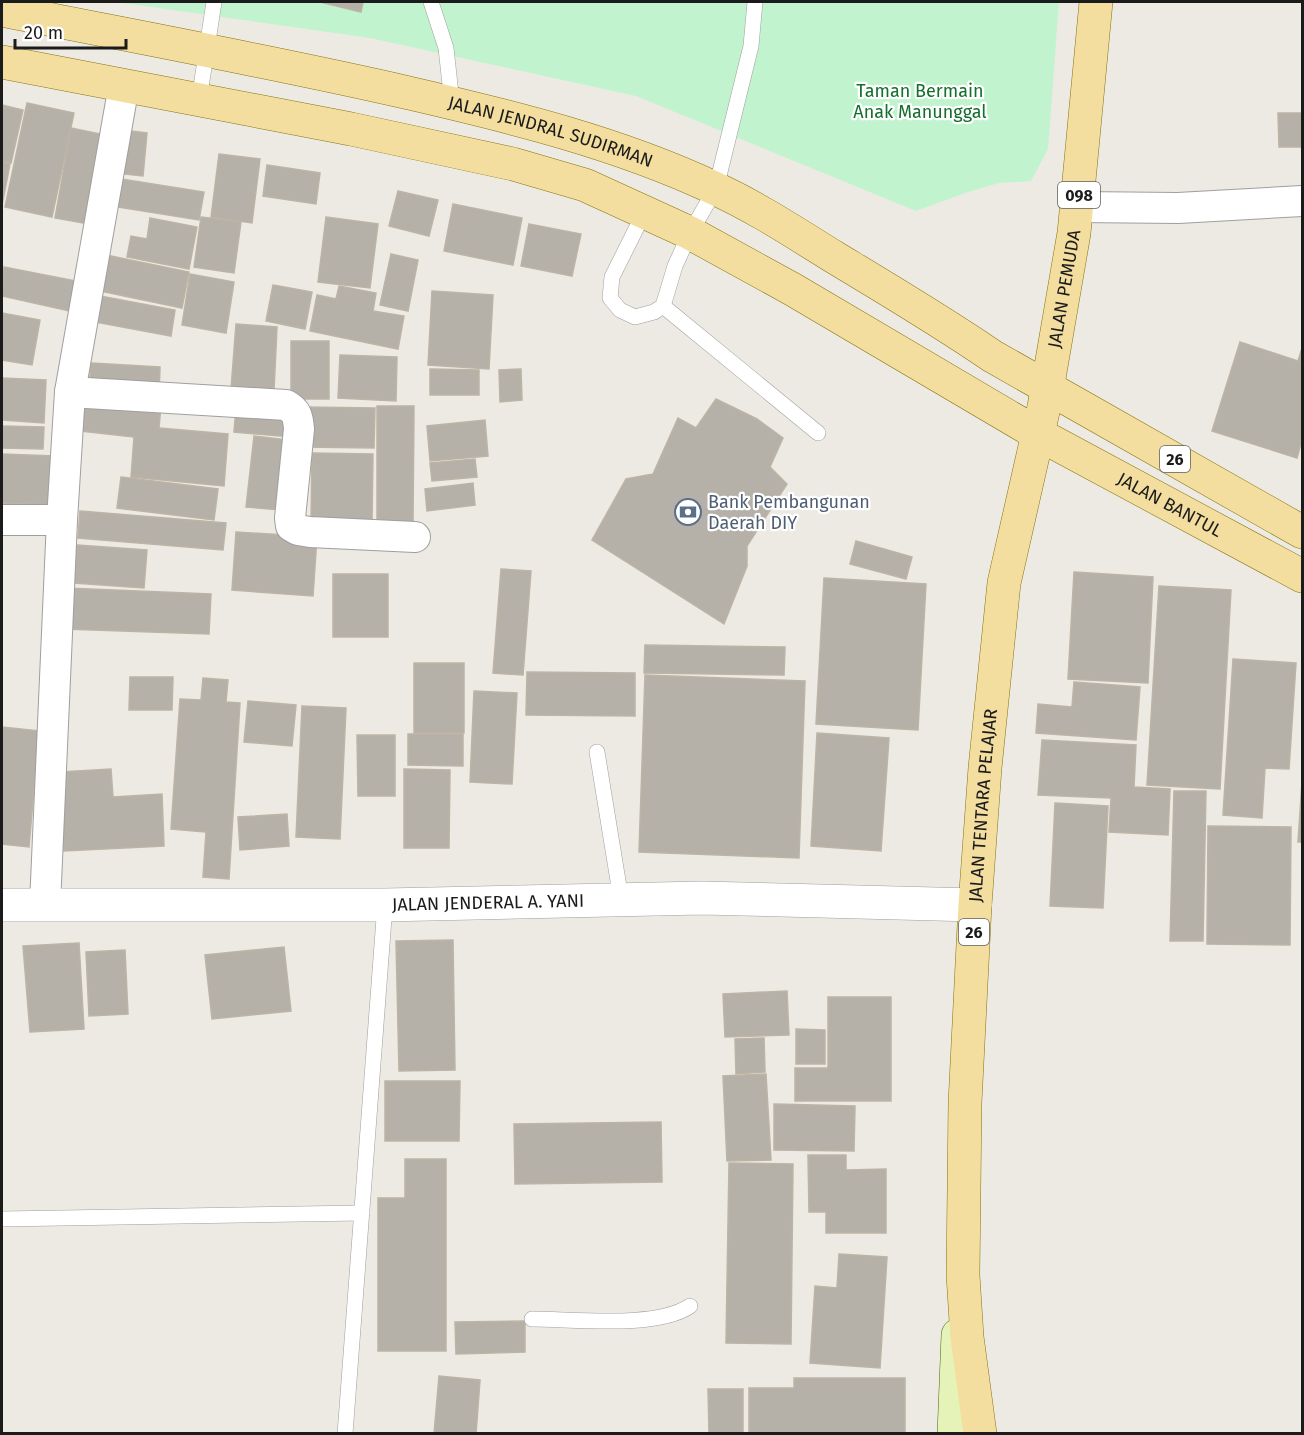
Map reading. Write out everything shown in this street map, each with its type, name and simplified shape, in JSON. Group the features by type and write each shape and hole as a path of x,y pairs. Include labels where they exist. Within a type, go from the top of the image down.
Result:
{"main road":[{"name":"JALAN PEMUDA","path":"1038,434 1078,207 1096,2"},
{"name":"JALAN JENDRAL SUDIRMAN","path":"2,10 350,80 452,103 626,152 716,188 766,215 948,326 992,356 1048,387"},
{"path":"2,62 351,129 513,164 585,185 690,233 782,284 1038,434"},
{"name":"26","path":"1048,387 1302,531"},
{"name":"JALAN BANTUL","path":"1038,434 1302,576"},
{"name":"JALAN TENTARA PELAJAR","path":"980,1434 967,1337 963,1275 965,1103 975,905 985,768 1004,583 1038,434"},
{"path":"954,1434 963,1198"}],"street":[{"path":"45,905 70,392 124,85"},
{"path":"1078,207 1178,208 1302,201"},
{"path":"70,392 286,405 298,415 291,525 298,530 310,532 415,537"},
{"path":"2,520 62,520"},
{"name":"JALAN JENDERAL A. YANI","path":"2,904 386,905 702,898 975,905"}],"lane":[{"path":"199,100 214,2"},
{"path":"431,2 446,48 452,103"},
{"path":"645,211 612,277 610,298 620,310 635,317 654,312 663,306 675,266 690,233 716,188 751,46 754,2"},
{"path":"663,306 818,433"},
{"path":"597,752 621,899"},
{"path":"345,1434 386,905"},
{"path":"2,1219 362,1213"},
{"path":"532,1318 641,1320 681,1313 690,1306"}],"green space":[{"name":"Taman Bermain Anak Manunggal","path":"116,2 1059,2 1048,149 1031,181 999,183 916,211 636,96 370,38"}],"building":[{"path":"320,2 363,2 361,12"},
{"path":"27,103 74,113 52,217 5,207"},
{"path":"2,105 23,110 11,163 2,161"},
{"path":"1278,113 1302,113 1302,147 1279,147"},
{"path":"71,128 110,136 94,225 55,218"},
{"path":"122,130 147,133 143,176 116,173"},
{"path":"219,154 260,159 252,223 211,217"},
{"path":"2,162 10,164 2,205"},
{"path":"267,165 320,173 316,204 263,196"},
{"path":"115,178 204,192 199,220 111,206"},
{"path":"398,191 438,200 429,236 389,226"},
{"path":"453,204 522,218 513,265 444,251"},
{"path":"201,217 241,222 234,273 194,267"},
{"path":"326,217 378,224 370,288 318,282"},
{"path":"150,218 197,227 189,269 127,257 131,236 147,239"},
{"path":"529,224 581,234 572,276 521,266"},
{"path":"391,254 418,260 408,311 380,305"},
{"path":"106,255 189,272 182,308 100,291"},
{"path":"4,267 76,281 70,311 2,296"},
{"path":"190,274 234,282 226,333 182,325"},
{"path":"273,285 312,292 305,329 266,321"},
{"path":"339,286 376,293 373,311 404,316 398,349 310,331 317,295 336,299"},
{"path":"432,291 493,295 489,369 428,365"},
{"path":"100,296 175,310 171,336 95,322"},
{"path":"2,313 40,320 32,365 2,360"},
{"path":"236,324 277,327 274,391 231,389"},
{"path":"291,341 329,341 329,399 291,399"},
{"path":"1240,342 1298,361 1302,348 1302,440 1297,458 1212,431"},
{"path":"340,355 397,357 396,401 338,398"},
{"path":"91,363 160,367 159,396 89,392"},
{"path":"430,369 479,370 479,395 430,395"},
{"path":"521,369 522,400 500,402 499,370"},
{"path":"2,378 46,380 44,423 2,420"},
{"path":"84,398 161,405 159,428 228,434 224,486 131,477 134,437 81,431"},
{"name":"Bank Pembangunan Daerah DIY","path":"716,399 757,419 783,438 770,467 787,484 747,546 747,566 724,624 592,540 626,479 653,474 678,418 696,428"},
{"path":"377,406 414,406 413,524 377,523"},
{"path":"236,407 293,412 291,437 234,432"},
{"path":"305,407 375,408 374,448 304,447"},
{"path":"485,420 488,456 430,461 427,426"},
{"path":"2,426 44,427 43,449 2,448"},
{"path":"254,436 287,440 281,510 246,507"},
{"path":"312,453 373,454 372,522 311,521"},
{"path":"2,454 54,456 52,505 2,503"},
{"path":"475,459 477,477 432,481 430,463"},
{"path":"121,477 218,489 214,520 117,508"},
{"path":"473,483 475,505 427,511 425,489"},
{"path":"80,511 226,523 223,550 78,538"},
{"path":"236,532 317,537 313,596 232,590"},
{"path":"856,541 912,557 906,579 850,564"},
{"path":"77,545 147,550 144,588 74,583"},
{"path":"501,569 531,571 523,675 493,673"},
{"path":"1074,572 1153,577 1148,683 1068,679"},
{"path":"333,574 388,574 388,637 333,637"},
{"path":"824,578 926,584 918,730 816,724"},
{"path":"1159,586 1231,590 1220,789 1147,785"},
{"path":"65,588 211,594 209,634 64,629"},
{"path":"645,645 785,647 784,675 644,673"},
{"path":"1233,659 1296,663 1289,769 1265,768 1262,818 1223,815"},
{"path":"414,663 464,663 464,733 414,733"},
{"path":"527,672 635,673 635,716 526,715"},
{"path":"645,675 805,681 799,858 639,852"},
{"path":"130,677 173,677 172,710 129,710"},
{"path":"203,678 228,680 226,702 240,703 229,879 203,877 206,832 171,829 180,699 201,700"},
{"path":"1074,682 1140,687 1136,740 1036,733 1038,704 1072,707"},
{"path":"474,691 517,693 512,784 470,782"},
{"path":"248,701 296,705 292,746 244,742"},
{"path":"302,706 346,708 340,839 296,837"},
{"path":"2,727 39,731 29,847 2,844"},
{"path":"817,733 889,738 881,851 811,846"},
{"path":"408,734 463,734 463,766 408,765"},
{"path":"357,735 395,735 395,796 358,796"},
{"path":"1042,740 1136,745 1134,787 1170,789 1168,835 1109,832 1111,798 1038,795"},
{"path":"111,769 113,797 162,794 164,846 64,851 60,772"},
{"path":"404,769 450,770 449,848 404,848"},
{"path":"1302,782 1302,842 1298,842"},
{"path":"1174,791 1206,791 1203,941 1170,941"},
{"path":"1055,803 1108,806 1103,908 1050,906"},
{"path":"287,814 289,846 240,850 238,817"},
{"path":"1208,826 1291,827 1290,945 1207,944"},
{"path":"453,940 455,1070 399,1071 396,941"},
{"path":"79,943 84,1029 30,1032 23,946"},
{"path":"284,947 291,1011 212,1019 205,955"},
{"path":"125,950 128,1014 89,1016 86,952"},
{"path":"787,991 789,1035 725,1037 723,994"},
{"path":"828,997 891,997 891,1101 795,1101 795,1068 828,1068"},
{"path":"796,1029 825,1030 825,1064 796,1064"},
{"path":"764,1038 765,1072 736,1074 735,1039"},
{"path":"766,1074 771,1160 727,1161 723,1076"},
{"path":"385,1081 460,1081 459,1141 385,1141"},
{"path":"774,1104 855,1106 854,1151 774,1150"},
{"path":"661,1122 662,1182 515,1184 514,1124"},
{"path":"808,1155 846,1155 846,1170 886,1169 886,1233 826,1233 826,1212 809,1212"},
{"path":"405,1159 446,1159 446,1351 378,1351 378,1198 405,1198"},
{"path":"729,1163 793,1164 791,1344 726,1343"},
{"path":"839,1254 887,1257 880,1368 810,1363 815,1286 837,1288"},
{"path":"525,1321 525,1352 456,1354 455,1322"},
{"path":"439,1376 480,1380 476,1434 434,1434"},
{"path":"794,1378 905,1378 905,1434 749,1434 749,1388 794,1388"},
{"path":"708,1389 743,1389 743,1434 709,1434"}],"place":[{"name":"Bank Pembangunan Daerah DIY","path":"688,512"}]}
